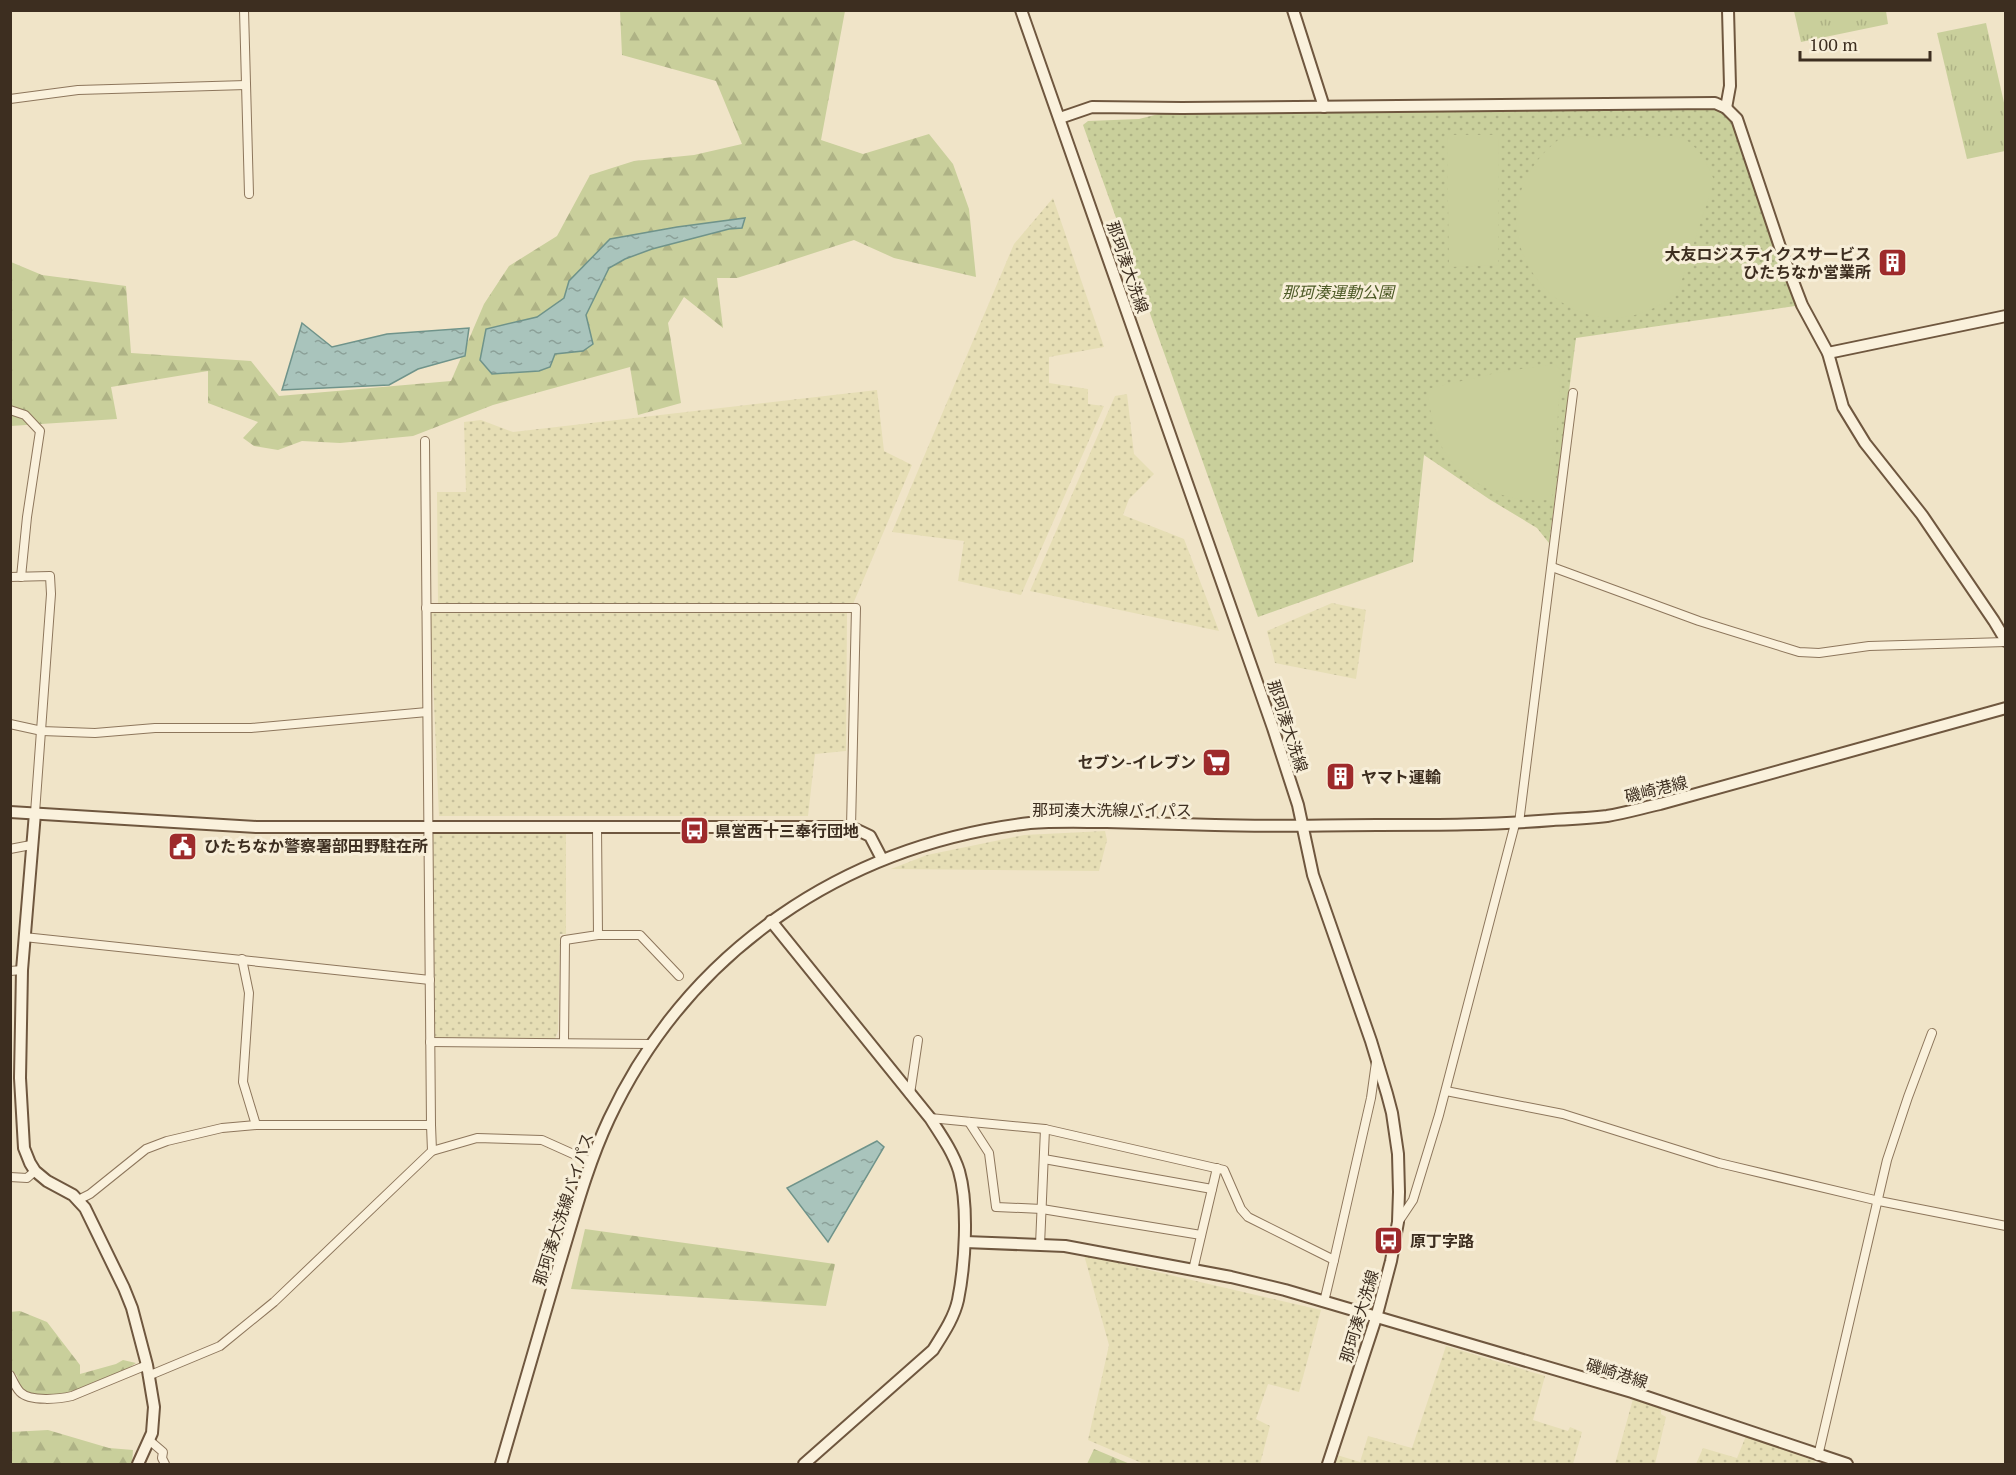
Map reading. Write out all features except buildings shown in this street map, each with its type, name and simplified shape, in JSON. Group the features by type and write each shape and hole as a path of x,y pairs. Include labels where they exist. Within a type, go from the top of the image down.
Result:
{"street":[{"path":"244,10 249,194"},
{"name":"那珂湊大洗線","path":"1022,10 1273,728 1296,799 1316,885 1376,1058 1392,1113 1399,1173 1398,1222 1391,1262 1376,1318 1328,1464"},
{"path":"1293,10 1324,107"},
{"path":"1726,108 1730,86 1728,10"},
{"path":"10,99 78,90 246,86"},
{"path":"1060,118 1092,107 1715,103 1726,108 1737,119 1785,261 1802,305 1828,353 1843,407 1852,425 1922,515 1995,621 2006,641 1869,646 1819,653 1799,652 1699,621 1552,567"},
{"path":"1828,353 2006,316"},
{"path":"1398,1222 1413,1200 1446,1091 1517,824 1573,393"},
{"path":"10,410 26,415 40,431 21,577"},
{"path":"425,441 432,1151"},
{"path":"10,577 50,576 51,594 24,937 16,970 23,1139 26,1154 36,1171 47,1181 66,1190 78,1200 90,1216 124,1288 137,1325 154,1407 149,1440 138,1464"},
{"path":"426,608 856,608 851,827"},
{"name":"磯崎港線","path":"1302,826 1517,824 1606,816 1660,804 2006,708"},
{"path":"10,724 42,731 94,733 154,728 251,728 427,712"},
{"path":"10,812 256,826 851,827 870,836 882,860"},
{"name":"那珂湊大洗線バイパス","path":"501,1464 591,1162 610,1117 651,1044 701,984 771,921 826,887 882,860 966,833 1036,823 1083,822 1302,826"},
{"path":"597,827 598,935"},
{"path":"10,849 31,845"},
{"path":"771,921 930,1118 946,1143 959,1171 964,1205 964,1242 957,1301 947,1327 933,1350 804,1464"},
{"path":"564,1042 565,940 598,935 640,935 679,976"},
{"path":"24,937 430,980"},
{"path":"242,959 249,993 243,1082 256,1125"},
{"path":"1818,1456 1887,1160 1932,1033"},
{"path":"910,1094 918,1040"},
{"path":"430,1042 651,1044"},
{"path":"1324,1302 1371,1098 1376,1058"},
{"path":"1446,1091 1563,1114 1719,1163 1879,1201 2006,1226"},
{"path":"930,1118 1045,1130 1224,1170 1241,1209 1248,1218 1334,1260"},
{"path":"969,1122 989,1153 996,1207 1042,1209 1201,1235"},
{"path":"78,1200 90,1194 146,1149 167,1141 222,1128 256,1125 431,1125"},
{"path":"1040,1245 1045,1130"},
{"path":"10,1375 22,1395 30,1398 60,1399 220,1346 274,1302 432,1151 477,1138 542,1140 591,1162"},
{"path":"1044,1159 1212,1189"},
{"path":"1193,1270 1216,1168"},
{"path":"10,1177 27,1178 36,1171"},
{"name":"磯崎港線","path":"964,1242 1065,1246 1232,1277 1632,1392 1846,1464"},
{"path":"149,1440 163,1452 162,1458 165,1464"}],"shaded area":[{"path":"1053,198 1104,347 1049,357 1049,383 1088,389 1088,404 1104,406 1021,595 958,581 964,541 892,532 1014,244"},
{"path":"877,390 884,451 912,465 853,604 438,603 437,492 466,492 464,422 481,420 513,432"},
{"path":"1127,394 1134,454 1154,474 1129,499 1123,515 1184,539 1219,631 1030,591 1115,396"},
{"path":"1332,603 1366,610 1356,679 1275,663 1267,631"},
{"path":"847,612 846,751 815,754 808,816 439,816 430,613"},
{"path":"566,831 566,934 560,934 558,1031 555,1039 435,1038 433,833"},
{"path":"1105,831 1107,840 1099,871 891,869 927,855 1024,835"},
{"path":"1084,1255 1321,1310 1299,1392 1268,1384 1256,1419 1270,1426 1260,1464 1144,1464 1088,1440 1109,1345"},
{"path":"1446,1346 1545,1376 1533,1420 1568,1431 1570,1427 1582,1432 1573,1464 1334,1464 1337,1455 1360,1462 1368,1436 1412,1448"},
{"path":"1633,1399 1661,1409 1661,1414 1666,1417 1655,1464 1615,1464"},
{"path":"1746,1436 1815,1461 1814,1464 1696,1464 1703,1448 1737,1458"}],"green space":[{"path":"620,11 845,11 821,140 863,154 929,134 953,164 969,209 976,277 894,258 854,240 737,278 717,278 723,328 684,297 668,323 681,403 638,415 630,367 493,405 413,436 340,443 302,441 278,450 254,446 243,438 258,422 208,403 208,371 111,387 117,419 11,426 11,262 42,275 126,286 131,353 251,361 279,396 451,381 484,304 509,266 557,236 590,175 634,161 694,155 742,144 716,81 622,55"},
{"path":"1794,11 1886,11 1888,24 1801,42"},
{"path":"1986,23 2005,107 2005,151 1967,159 1937,33"},
{"name":"那珂湊運動公園","path":"1715,103 1737,119 1802,305 1576,338 1549,543 1537,528 1424,455 1413,562 1258,617 1083,125 1088,121 1139,119 1182,108"},
{"path":"1447,135 1499,135 1498,265 1449,267"},
{"path":"1674,136 1694,146 1714,181 1678,292 1638,314 1599,317 1565,304 1538,280 1520,247 1517,210 1530,172 1562,137"},
{"path":"1554,364 1561,370 1552,500 1516,499 1489,490 1465,474 1446,454 1435,430 1427,389 1496,373"},
{"path":"585,1229 835,1264 826,1306 571,1289"},
{"path":"20,1311 47,1322 80,1365 80,1374 123,1360 136,1363 86,1387 57,1395 31,1394 20,1388 17,1376 11,1369 10,1312"},
{"path":"48,1430 109,1448 133,1450 132,1464 11,1464 11,1432"},
{"path":"1094,1449 1130,1464 1087,1464"}],"water":[{"path":"745,218 742,228 729,229 652,249 609,268 586,315 593,344 583,351 555,354 550,367 539,371 492,374 480,360 486,329 537,317 564,298 569,281 610,239"},
{"path":"302,323 332,347 387,334 469,328 465,356 418,369 389,385 282,390"},
{"path":"877,1141 884,1147 828,1242 787,1188"}],"place":[{"name":"大友ロジスティクスサービス ひたちなか営業所","path":"1892,263"},
{"name":"セブン-イレブン","path":"1217,762"},
{"name":"ヤマト運輸","path":"1340,777"},
{"name":"県営西十三奉行団地","path":"694,831"},
{"name":"ひたちなか警察署部田野駐在所","path":"183,846"},
{"name":"原丁字路","path":"1389,1241"}]}
